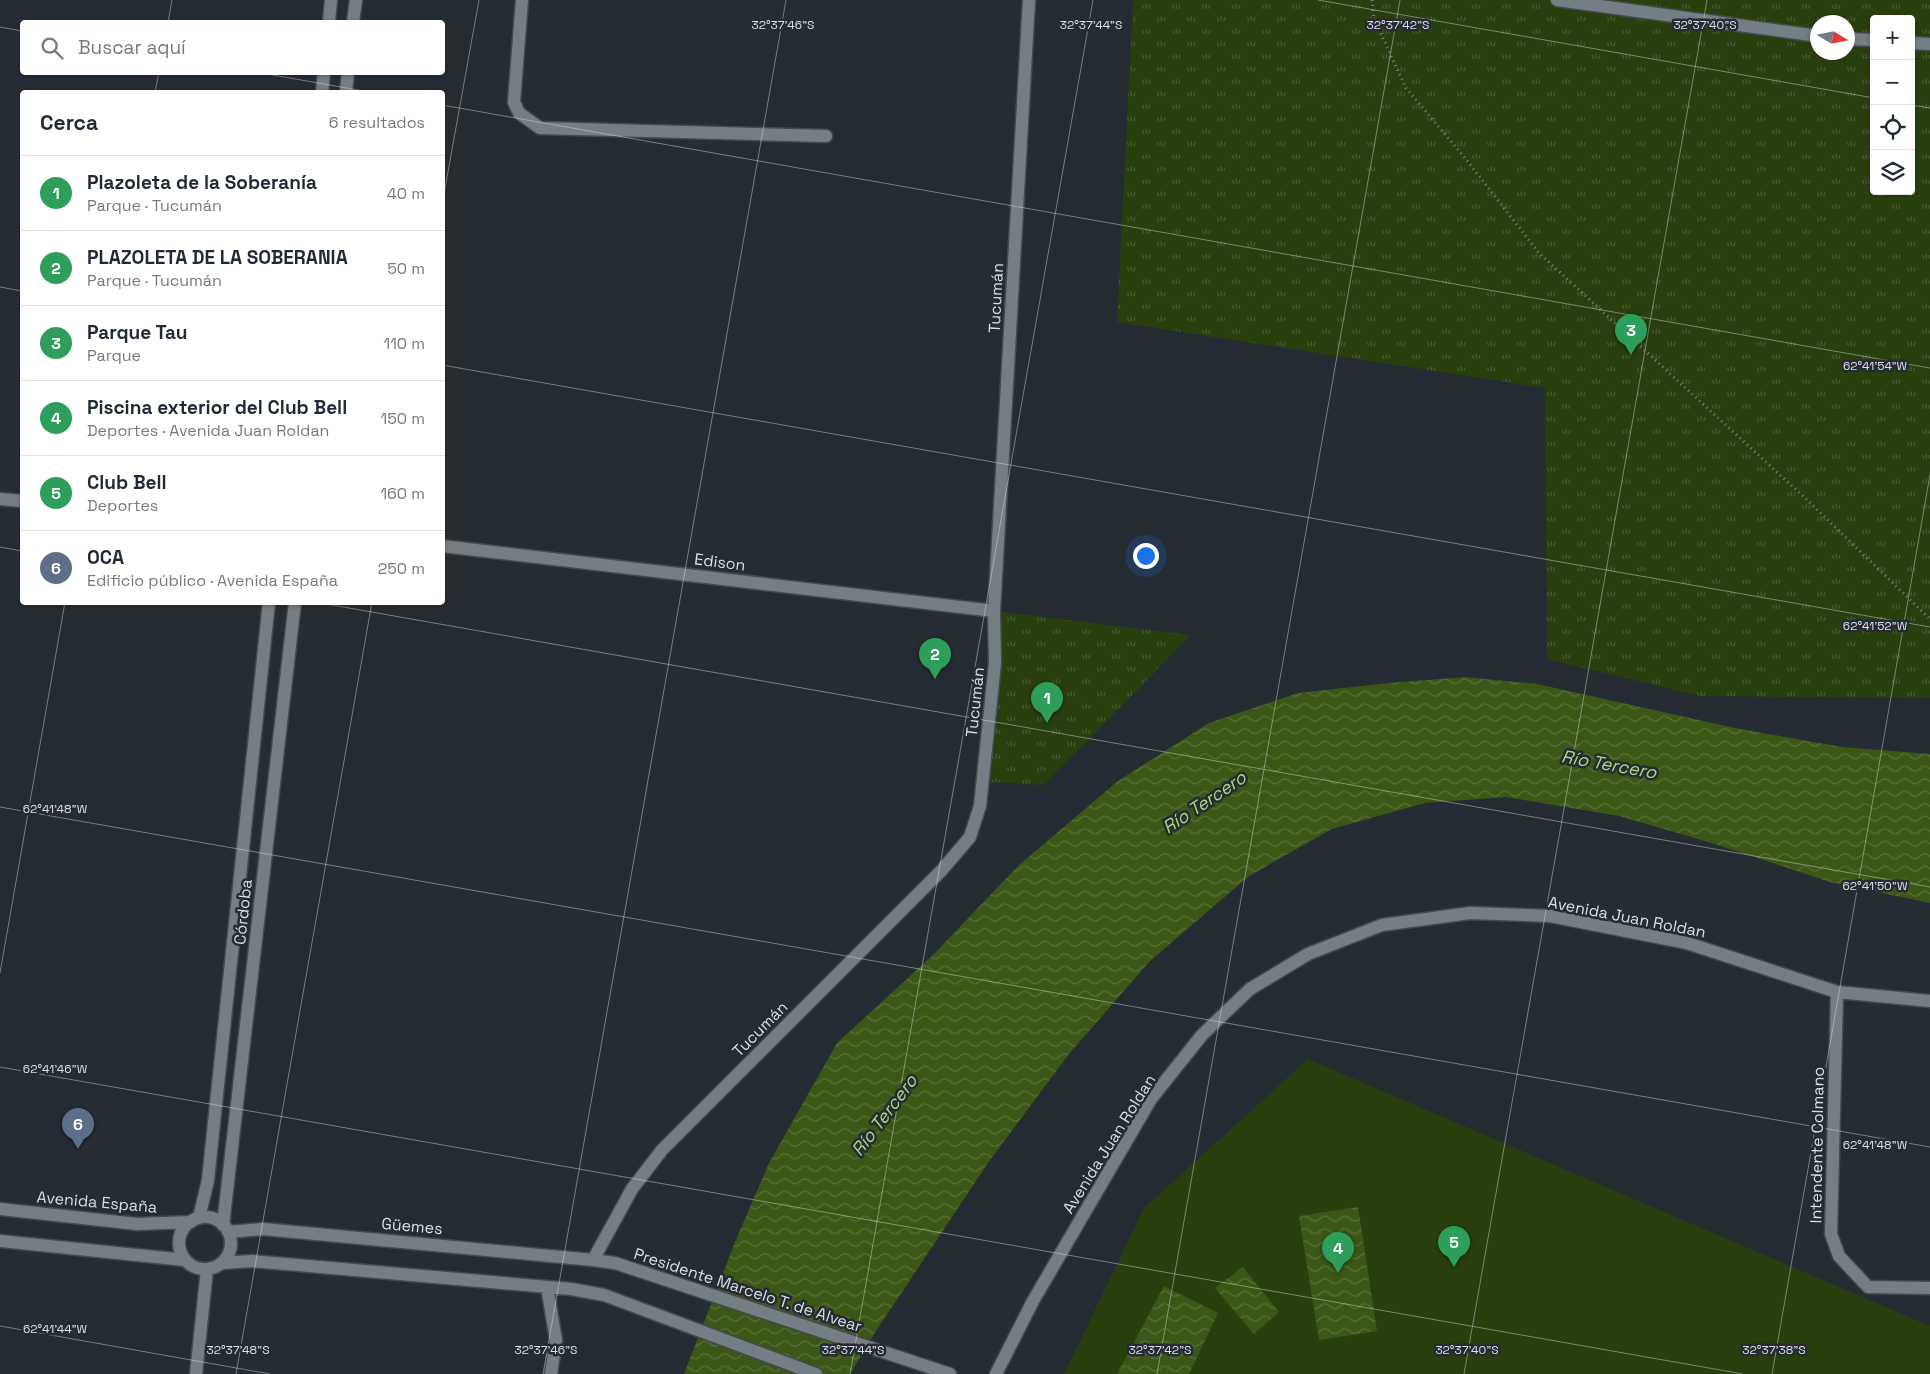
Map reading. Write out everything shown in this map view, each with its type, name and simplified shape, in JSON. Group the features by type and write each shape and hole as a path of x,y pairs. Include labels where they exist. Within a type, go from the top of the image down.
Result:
{"street":[{"path":"329,20 332,0"},
{"path":"353,20 356,0"},
{"path":"522,0 514,102 520,113 540,128 826,136"},
{"name":"Tucumán","path":"592,1260 632,1189 662,1150 934,878 970,837 980,806 995,663 994,611 1029,0"},
{"path":"1557,0 1810,35"},
{"path":"1855,39 1870,40"},
{"path":"1915,43 1930,44"},
{"path":"322,90 324,75"},
{"path":"346,90 348,75"},
{"path":"0,499 20,501"},
{"name":"Edison","path":"445,546 994,611"},
{"name":"Córdoba","path":"195,1220 208,1180 269,605"},
{"name":"Córdoba","path":"225,1228 294,605"},
{"name":"Avenida Juan Roldan","path":"996,1374 1033,1301 1151,1100 1202,1034 1250,989 1308,954 1382,925 1470,913 1550,916 1687,943 1837,992 1930,1001"},
{"name":"Intendente Colmano","path":"1837,992 1831,1234 1840,1256 1868,1287 1930,1288"},
{"name":"Avenida España","path":"0,1209 137,1224 208,1218 225,1228"},
{"path":"195,1220 185,1227 180,1235 179,1243 185,1260 199,1269 215,1267 228,1256 231,1240 225,1228"},
{"name":"Güemes","path":"225,1228 263,1229 592,1260"},
{"path":"0,1240 185,1260"},
{"name":"Presidente Marcelo T. de Alvear","path":"592,1260 614,1263 950,1374"},
{"path":"222,1262 252,1261 571,1289 604,1295 816,1374"},
{"path":"196,1374 207,1269"},
{"path":"547,1287 556,1340 551,1374"}],"path":[{"path":"1372,0 1374,19 1406,88 1465,158 1539,253 1804,497 1930,619"}],"green space":[{"path":"1133,0 1930,0 1930,698 1700,696 1547,659 1545,388 1117,322"},
{"path":"994,611 1191,635 1044,785 990,782 980,806"},
{"path":"1308,1059 1930,1326 1930,1374 1064,1374 1144,1208"}],"water":[{"name":"Río Tercero","path":"1465,677 1537,684 1735,728 1842,747 1930,754 1930,903 1830,882 1712,843 1619,816 1506,797 1425,803 1332,829 1249,876 1150,961 1069,1054 990,1160 876,1331 850,1374 684,1374 735,1242 769,1163 837,1043 934,954 1018,866 1118,781 1209,723 1298,693"},
{"path":"1358,1207 1377,1331 1319,1340 1299,1216"},
{"path":"1243,1267 1279,1312 1254,1334 1215,1288"},
{"path":"1164,1286 1218,1313 1189,1374 1117,1374"}],"place":[{"name":"Parque Tau","path":"1631,355"},
{"name":"PLAZOLETA DE LA SOBERANIA","path":"935,679"},
{"name":"Plazoleta de la Soberanía","path":"1047,723"},
{"name":"OCA","path":"78,1149"},
{"name":"Club Bell","path":"1454,1267"},
{"name":"Piscina exterior del Club Bell","path":"1338,1273"}]}
